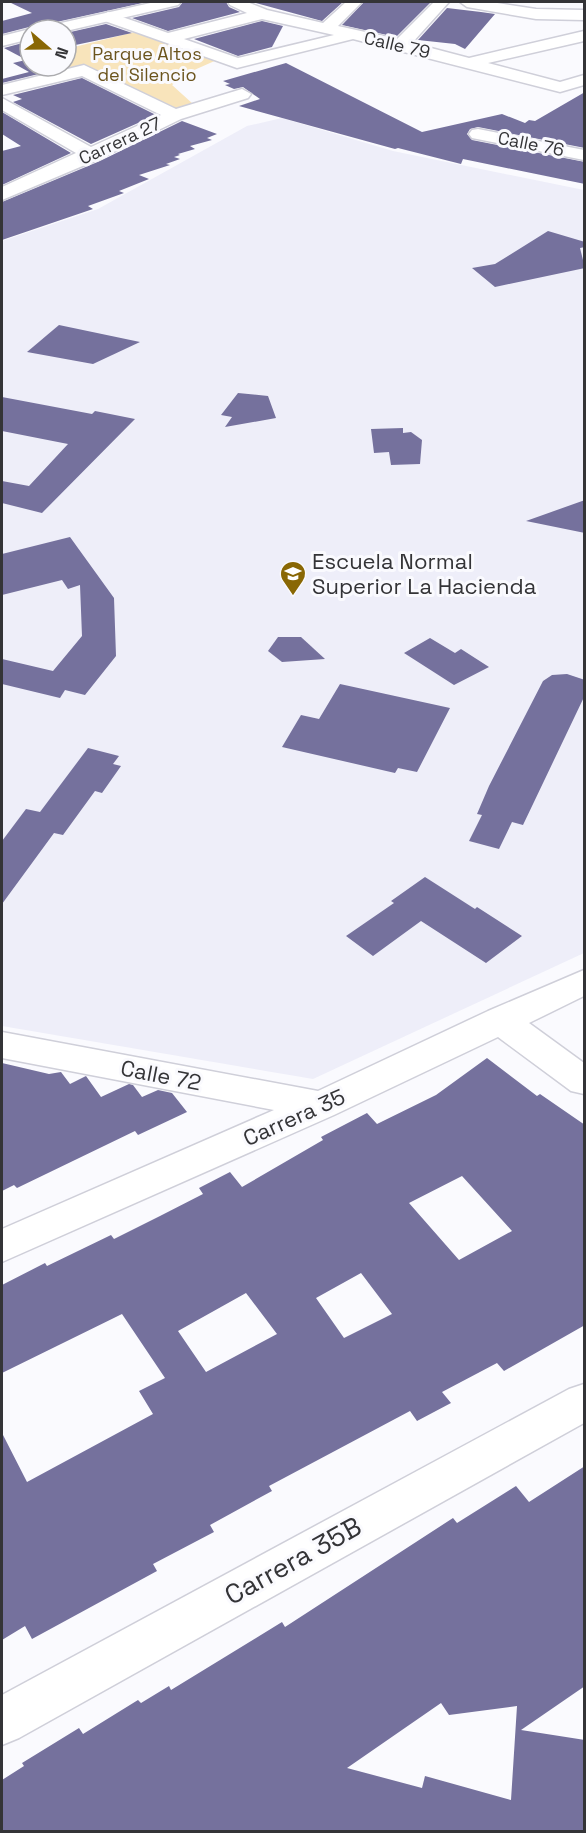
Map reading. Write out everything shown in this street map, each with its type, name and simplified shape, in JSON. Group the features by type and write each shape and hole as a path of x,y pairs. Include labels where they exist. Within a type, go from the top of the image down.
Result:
{"street":[{"path":"78,23 173,2"},
{"name":"Calle 79","path":"235,2 262,14 401,45 560,87 585,80"},
{"path":"326,28 355,2"},
{"path":"401,45 442,2"},
{"path":"467,2 516,6 554,16 585,15"},
{"path":"167,38 262,14"},
{"path":"108,16 237,63 356,34"},
{"path":"470,62 585,36"},
{"path":"2,41 18,37"},
{"path":"2,90 84,70 175,116"},
{"name":"Carrera 27","path":"2,194 175,116 242,94"},
{"path":"2,103 92,155"},
{"name":"Calle 76","path":"478,134 583,153"},
{"name":"Carrera 35","path":"2,1246 321,1106 585,982"},
{"path":"500,1020 585,1081"},
{"name":"Calle 72","path":"2,1045 321,1106"},
{"name":"Carrera 35B","path":"2,1721 585,1402"}],"shaded area":[{"name":"Escuela Normal Superior La Hacienda","path":"282,118 393,151 584,190 584,953 313,1079 2,1026 2,241 98,209 247,126"}],"green space":[{"name":"Parque Altos del Silencio","path":"139,31 219,59 192,71 172,85 193,104 176,111 88,66 78,68 78,46"}],"building":[{"path":"9,2 147,2 75,18 18,18 18,30 2,34 2,21 32,13"},
{"path":"183,2 226,2 229,7 240,12 168,31 132,18 179,7"},
{"path":"252,2 343,2 322,21"},
{"path":"364,2 431,2 396,37 342,25"},
{"path":"447,8 495,14 465,49 455,44 418,40"},
{"path":"262,21 283,26 272,47 238,56 194,39"},
{"path":"106,24 132,33 78,44 78,30"},
{"path":"18,44 18,55 4,48"},
{"path":"286,63 422,132 502,114 525,123 529,120 535,121 585,92 585,148 478,127 470,129 467,134 472,140 585,162 585,184 463,159 461,164 395,149 239,106 260,99 243,87 234,89 225,85 230,84 223,81"},
{"path":"18,75 18,78 22,78 2,83 2,79"},
{"path":"82,78 156,115 91,144 13,102 22,99 13,95"},
{"path":"2,112 71,153 2,185 2,151 21,146 2,134"},
{"path":"182,121 217,134 207,138 212,140 190,146 195,149 178,154 180,155 174,157 180,159 166,164 170,165 139,175 149,179 119,191 124,193 88,206 93,209 2,240 2,202 100,161"},
{"path":"548,231 585,242 585,247 580,248 585,268 495,287 472,268 495,264"},
{"path":"59,325 140,342 93,364 27,352"},
{"path":"238,393 268,396 276,418 225,427 232,417 221,415"},
{"path":"2,397 92,414 95,411 135,419 42,513 2,503 2,481 29,486 68,444 2,431"},
{"path":"403,428 403,433 411,432 422,440 420,464 391,465 389,452 374,453 371,429"},
{"path":"585,500 585,533 526,521"},
{"path":"70,537 114,598 116,656 85,695 65,690 60,698 2,684 2,659 53,671 82,636 80,585 68,589 62,580 2,595 2,554"},
{"path":"278,637 301,637 325,659 282,662 268,651"},
{"path":"430,638 455,653 461,649 489,667 454,685 404,653"},
{"path":"567,674 585,680 585,695 523,825 512,822 499,849 469,841 482,815 477,814 489,786 543,681 552,675"},
{"path":"340,684 450,708 417,772 398,768 395,773 282,747 301,715 319,719"},
{"path":"88,748 119,756 113,764 121,766 102,793 95,791 63,835 54,833 2,904 2,841 26,809 40,812"},
{"path":"425,877 522,936 486,963 421,921 373,956 346,936 394,903 391,901"},
{"path":"487,1058 537,1096 540,1094 585,1125 585,1325 504,1371 497,1363 442,1392 451,1403 417,1421 410,1411 269,1486 272,1491 210,1525 214,1532 153,1564 157,1571 32,1639 25,1626 2,1640 2,1433 27,1482 153,1414 139,1391 165,1378 122,1314 2,1373 2,1285 45,1263 47,1266 111,1235 114,1239 203,1194 199,1188 230,1172 242,1187 323,1140 321,1137 367,1113 377,1124 436,1095","holes":["462,1176 512,1231 459,1260 409,1203","361,1273 392,1314 344,1338 316,1298","246,1293 277,1334 206,1372 178,1331"]},
{"path":"2,1063 49,1074 61,1072 70,1084 86,1076 101,1097 129,1084 133,1085 142,1097 158,1090 172,1093 187,1112 138,1135 135,1131 17,1188 14,1185 2,1191"},
{"path":"585,1466 585,1686 521,1730 585,1740 585,1832 2,1832 2,1780 24,1766 22,1763 79,1728 83,1734 138,1700 141,1703 169,1686 171,1690 282,1622 285,1627 453,1518 457,1523 516,1486 529,1502","holes":["441,1703 449,1715 517,1706 511,1800 425,1776 422,1788 347,1768"]}],"place":[{"name":"Escuela Normal Superior La Hacienda","path":"293,597"}]}
